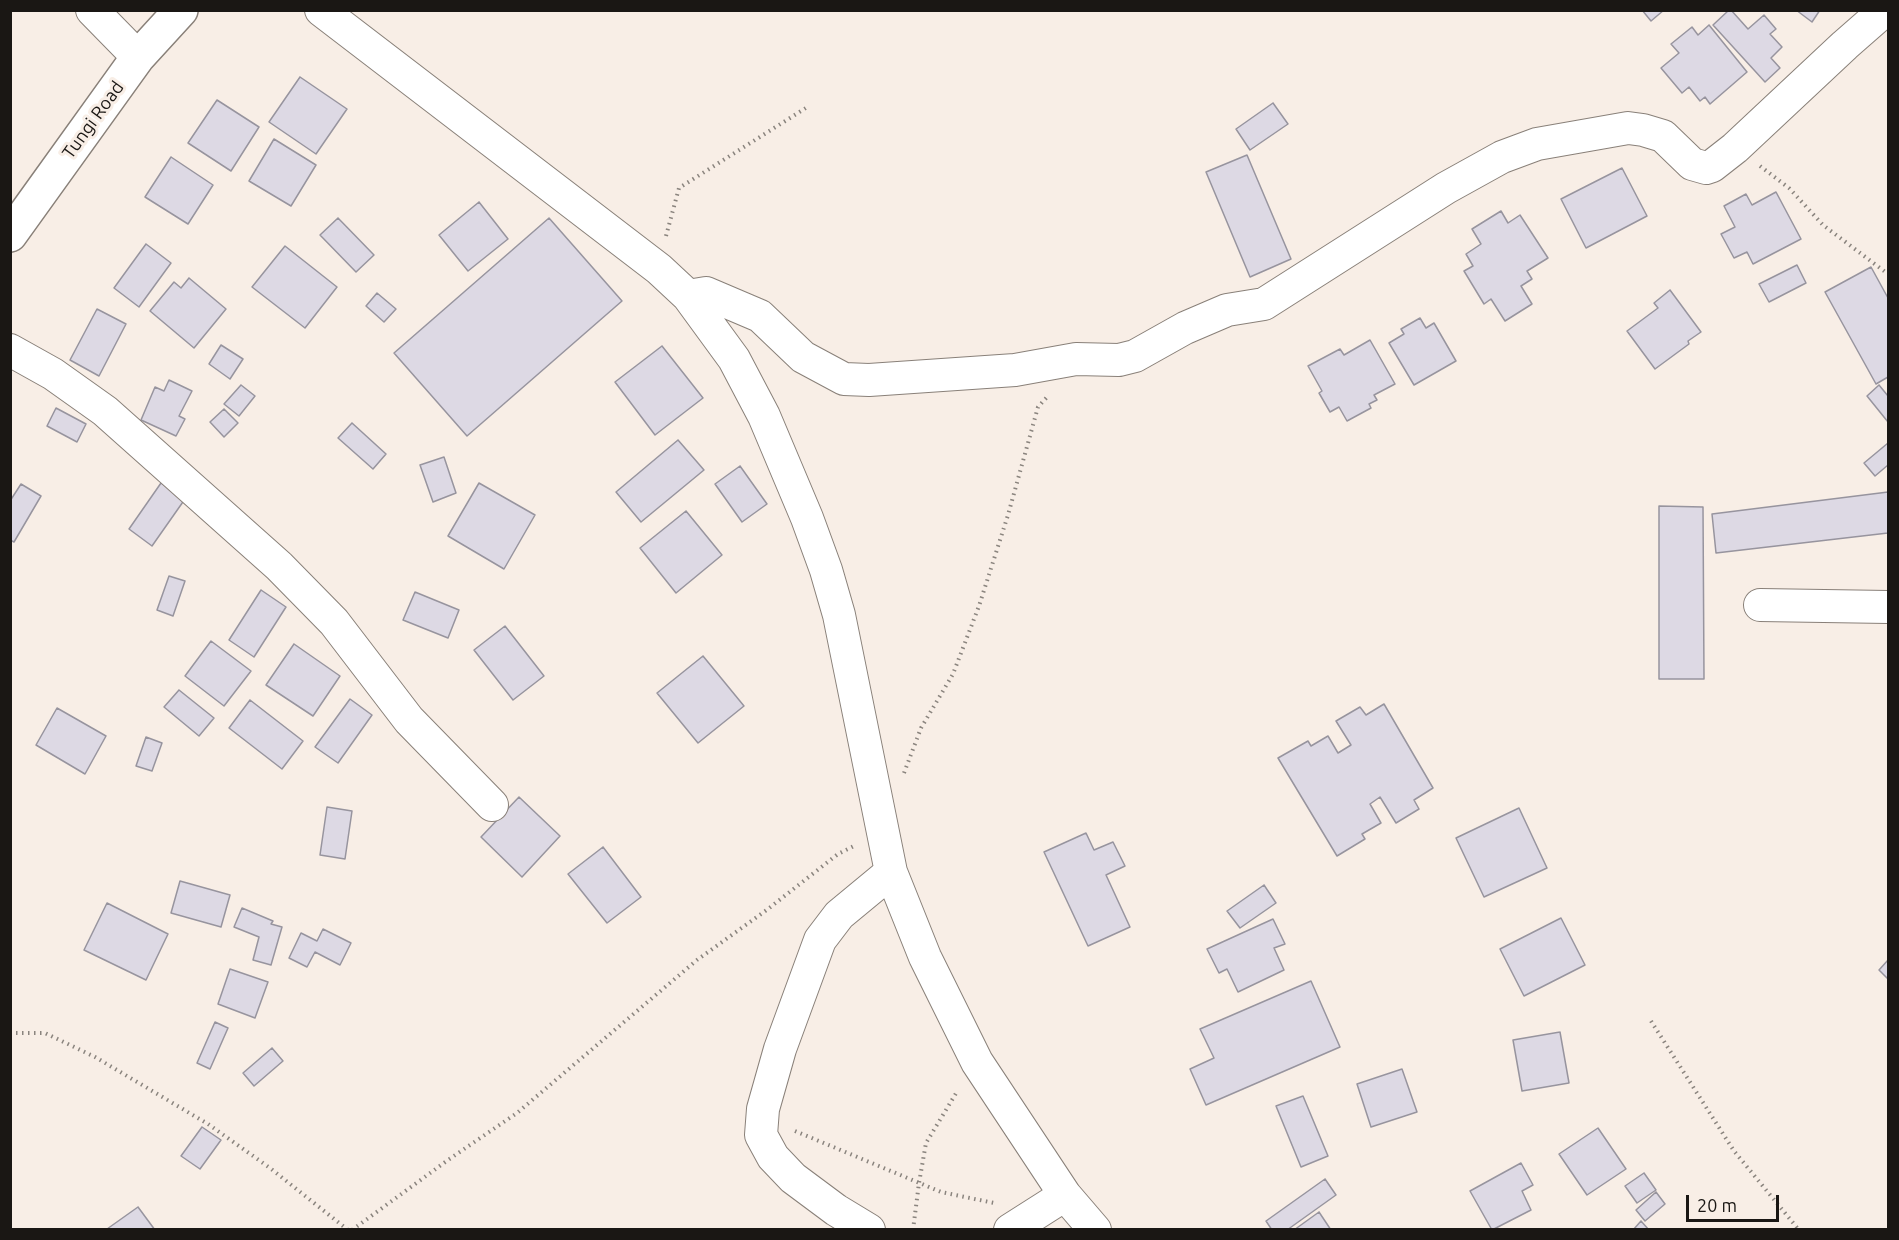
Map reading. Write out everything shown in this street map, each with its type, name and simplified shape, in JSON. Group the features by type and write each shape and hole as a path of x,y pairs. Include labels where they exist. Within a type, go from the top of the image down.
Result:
{"main road":[{"name":"Tungi Road","path":"10,235 138,57 181,10"}],"street":[{"path":"92,10 138,57"},
{"path":"321,10 659,269 688,296 734,359 764,416 807,518 839,615 891,872 925,957 976,1062 1065,1195 1095,1230"},
{"path":"688,296 705,293 760,316 803,357 844,379 869,380 1015,370 1076,359 1119,360 1135,356 1185,328 1227,310 1264,304 1446,188 1502,157 1537,144 1628,129 1643,130 1663,136 1692,164 1706,168 1712,166 1735,148 1885,10"},
{"path":"10,350 53,374 105,411 305,590 334,622 409,720 492,805"},
{"path":"1760,605 1888,607"},
{"path":"869,1230 836,1210 802,1184 773,1157 761,1135 763,1109 780,1049 820,940 839,915 891,872"},
{"path":"1010,1230 1065,1195"}],"path":[{"path":"659,269 679,188 809,106"},
{"path":"1735,148 1789,188 1823,225 1888,274"},
{"path":"902,780 921,728 953,674 979,606 1005,527 1038,407 1052,390"},
{"path":"10,1033 45,1033 94,1056 208,1124 270,1168 350,1230 517,1113 697,960 768,909 838,854 882,832"},
{"path":"1651,1021 1734,1151 1799,1230"},
{"path":"913,1230 926,1143 976,1062"},
{"path":"763,1109 784,1126 941,1192 1039,1211"}],"building":[{"path":"1642,10 1664,10 1651,21"},
{"path":"1729,10 1748,29 1764,15 1776,29 1770,34 1782,47 1771,58 1780,68 1765,82 1713,25"},
{"path":"1796,10 1820,10 1812,22"},
{"path":"1709,25 1747,72 1710,104 1705,97 1700,101 1689,87 1682,93 1661,68 1679,53 1671,44 1692,27 1698,35"},
{"path":"300,77 347,109 316,154 269,122"},
{"path":"217,100 259,127 231,171 188,143"},
{"path":"1273,103 1288,124 1250,150 1236,129"},
{"path":"274,139 316,165 291,206 249,181"},
{"path":"1247,155 1291,259 1250,277 1206,172"},
{"path":"171,157 213,185 188,224 145,197"},
{"path":"1622,168 1647,216 1586,248 1561,199"},
{"path":"1776,192 1801,239 1753,264 1747,252 1734,258 1721,234 1735,227 1724,206 1746,194 1752,205"},
{"path":"479,202 508,239 468,271 439,235"},
{"path":"1501,211 1508,223 1520,215 1548,258 1527,271 1532,279 1521,286 1532,304 1505,321 1491,299 1484,304 1464,271 1473,266 1466,254 1481,244 1472,229"},
{"path":"338,218 374,255 356,272 320,235"},
{"path":"549,218 622,301 467,436 394,353"},
{"path":"146,244 171,263 139,307 114,288"},
{"path":"285,246 337,287 305,328 252,287"},
{"path":"1797,265 1806,283 1769,302 1759,284"},
{"path":"1871,267 1888,298 1888,377 1876,384 1825,292"},
{"path":"189,278 226,309 194,348 150,311 174,282 181,288"},
{"path":"1670,290 1701,332 1688,341 1689,344 1655,369 1627,331 1658,308 1654,303"},
{"path":"377,293 396,309 384,322 366,306"},
{"path":"97,309 126,324 99,376 70,360"},
{"path":"1420,318 1426,328 1434,323 1456,361 1414,385 1389,343 1404,334 1401,329"},
{"path":"1370,340 1395,384 1374,395 1377,400 1369,404 1371,408 1347,421 1339,407 1330,412 1319,393 1322,391 1308,366 1340,349 1344,355"},
{"path":"221,345 243,359 230,379 209,364"},
{"path":"662,346 703,398 655,435 615,382"},
{"path":"169,380 192,391 179,416 185,419 176,436 141,420 155,387 164,391"},
{"path":"241,385 255,396 239,416 224,404"},
{"path":"1879,385 1888,396 1888,422 1867,396"},
{"path":"56,408 86,424 77,442 47,426"},
{"path":"224,409 238,423 224,437 210,422"},
{"path":"352,423 386,454 373,469 338,438"},
{"path":"678,440 704,470 641,522 616,492"},
{"path":"1888,443 1888,465 1875,476 1864,463"},
{"path":"444,457 456,493 433,502 420,465"},
{"path":"740,466 767,504 742,522 715,484"},
{"path":"161,483 185,499 152,546 129,529"},
{"path":"479,483 535,515 504,569 448,536"},
{"path":"21,484 41,496 14,542 10,540 10,501"},
{"path":"1888,492 1888,533 1716,553 1712,514"},
{"path":"1659,506 1703,507 1704,679 1659,679"},
{"path":"686,511 722,555 676,593 640,548"},
{"path":"169,576 185,581 173,616 157,610"},
{"path":"261,590 286,607 254,657 229,640"},
{"path":"415,592 459,610 448,638 403,620"},
{"path":"505,626 544,676 513,700 474,650"},
{"path":"211,641 251,671 224,706 185,676"},
{"path":"294,644 340,676 313,716 266,685"},
{"path":"703,656 744,706 698,743 657,693"},
{"path":"179,690 214,718 199,736 164,707"},
{"path":"350,699 372,715 338,763 315,747"},
{"path":"250,700 303,741 282,769 229,728"},
{"path":"1384,704 1433,788 1414,800 1419,809 1396,823 1380,797 1370,804 1381,823 1362,834 1365,839 1337,856 1278,758 1308,741 1311,746 1328,736 1338,753 1351,745 1336,721 1360,707 1366,715"},
{"path":"57,708 106,736 85,774 36,745"},
{"path":"146,737 162,743 152,771 136,766"},
{"path":"519,797 560,836 522,877 481,837"},
{"path":"327,807 352,811 345,859 320,855"},
{"path":"1519,808 1547,868 1484,897 1456,838"},
{"path":"1086,833 1094,850 1113,842 1125,866 1106,875 1130,927 1088,946 1044,852"},
{"path":"603,847 641,897 607,923 568,874"},
{"path":"180,881 230,895 221,927 171,913"},
{"path":"1264,885 1276,903 1240,928 1227,911"},
{"path":"107,903 168,934 146,980 84,950"},
{"path":"242,908 273,921 271,924 282,927 271,965 253,960 259,937 234,927"},
{"path":"1561,918 1585,965 1524,996 1500,949"},
{"path":"1273,919 1285,944 1274,948 1284,970 1238,992 1227,969 1219,973 1207,949"},
{"path":"323,929 351,943 340,965 315,952 307,967 289,958 301,933 317,941"},
{"path":"1888,960 1888,979 1879,970"},
{"path":"230,969 268,982 255,1018 218,1004"},
{"path":"1311,981 1340,1047 1206,1105 1190,1069 1214,1058 1200,1029"},
{"path":"215,1022 228,1028 210,1069 197,1063"},
{"path":"1560,1032 1569,1083 1522,1091 1513,1040"},
{"path":"272,1048 283,1061 254,1086 243,1073"},
{"path":"1402,1069 1417,1112 1371,1127 1357,1084"},
{"path":"1303,1096 1328,1156 1301,1167 1276,1106"},
{"path":"202,1127 221,1140 200,1169 181,1156"},
{"path":"1598,1128 1626,1169 1587,1195 1559,1154"},
{"path":"1521,1163 1533,1185 1522,1191 1531,1210 1492,1230 1470,1191"},
{"path":"1644,1173 1656,1190 1637,1203 1625,1186"},
{"path":"1325,1179 1336,1195 1287,1230 1272,1230 1266,1221"},
{"path":"1656,1192 1665,1204 1645,1221 1636,1210"},
{"path":"138,1207 155,1230 107,1229"},
{"path":"1319,1212 1331,1230 1294,1230"},
{"path":"1641,1221 1649,1230 1633,1230"}]}
